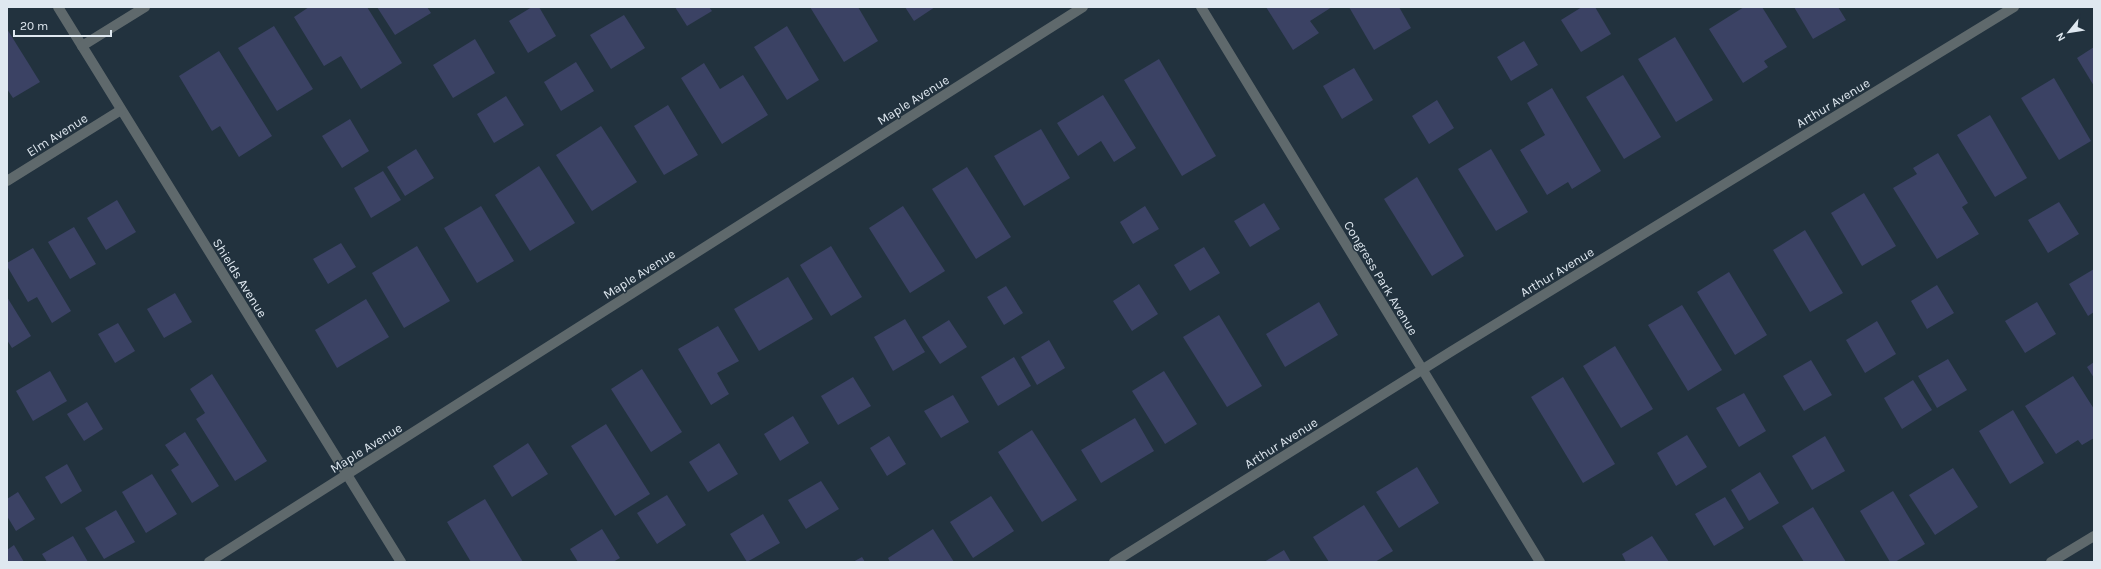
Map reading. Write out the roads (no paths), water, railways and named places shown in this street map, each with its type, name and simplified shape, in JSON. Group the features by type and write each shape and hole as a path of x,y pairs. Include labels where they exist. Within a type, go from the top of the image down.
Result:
{"street":[{"name":"Shields Avenue","path":"58,7 346,476 401,562"},
{"path":"82,46 145,7"},
{"name":"Maple Avenue","path":"209,562 1083,7"},
{"name":"Congress Park Avenue","path":"1201,7 1540,562"},
{"name":"Arthur Avenue","path":"1114,562 1422,370 2014,7"},
{"name":"Elm Avenue","path":"7,181 121,110"},
{"path":"2051,562 2094,536"}]}
